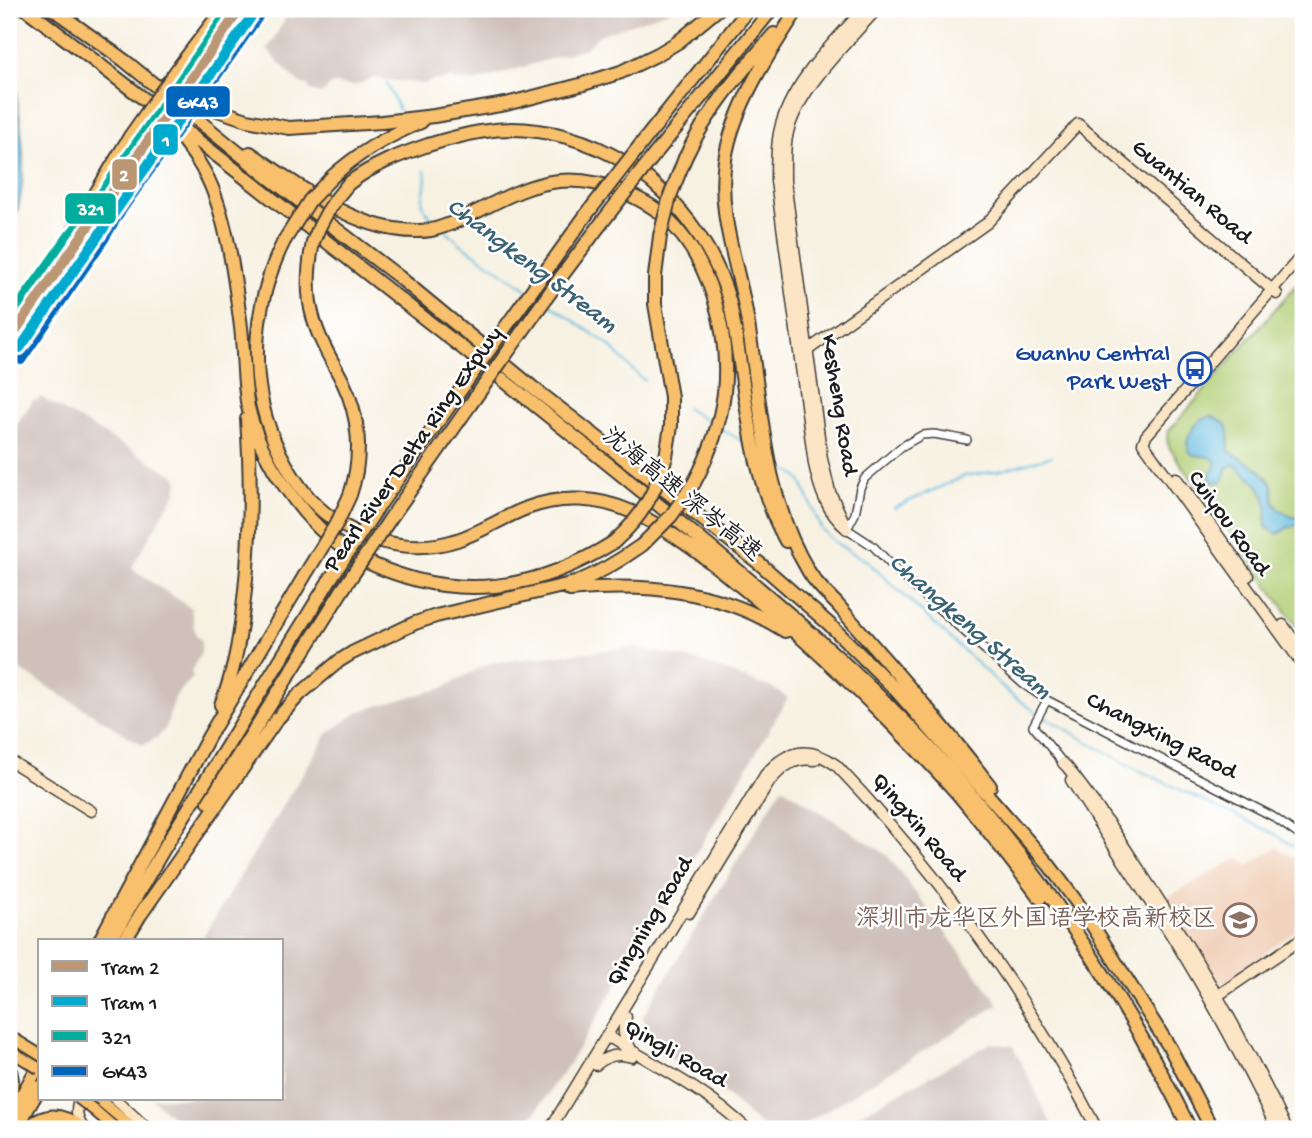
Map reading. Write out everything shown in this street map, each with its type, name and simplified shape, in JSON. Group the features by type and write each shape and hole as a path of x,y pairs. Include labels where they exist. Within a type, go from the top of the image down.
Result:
{"highway":[{"name":"沈海高速 深岑高速","path":"26,9 525,396 760,588 830,650 946,766 1003,835 1090,953 1118,996 1190,1129"},
{"name":"沈海高速 深岑高速","path":"53,9 125,61 267,176 399,277 532,387 759,563 829,624 894,688 1049,865 1084,912 1170,1048 1212,1129"},
{"path":"125,61 160,83 206,106 247,120 289,128 382,122 434,117 506,104 602,79 678,42 718,9"},
{"name":"Pearl River Delta Ring Expwy","path":"112,939 163,850 329,581 376,510 586,215 749,9"},
{"name":"Pearl River Delta Ring Expwy","path":"126,939 343,589 390,519 561,277 655,154 772,9"},
{"path":"139,95 169,123 188,147 214,192 223,220 241,328 248,408 276,474 296,504 342,547 371,564 440,586 478,588 530,581 591,556 614,542 631,527 643,511 657,485 666,457 671,426 671,397 655,304 660,236 670,196 694,139 715,106 797,9"},
{"path":"797,9 750,90 733,131 725,163 725,207 746,312 765,448 781,510 810,573"},
{"path":"434,117 383,139 333,176 300,213 269,274 261,305 259,375 270,429 279,453 300,486 321,510 365,536 418,546 455,541 526,508 553,501 584,499 616,506 663,530 721,570 789,626 932,765 964,801 1069,936 1149,1049"},
{"path":"141,914 277,719 328,669 352,653 425,619 575,583 597,574 642,545 671,516 694,483 714,439 724,393 724,346 712,294 690,247 667,218 654,208 617,189 578,180 558,181 527,189 432,230 394,229 356,218 308,191 197,119"},
{"path":"101,939 209,736 338,521 354,482 358,434 352,406 312,316 308,282 309,261 318,229 330,205 348,184 376,165 402,153 496,129 522,129 559,135 600,149 645,176 683,212 714,261 729,301 757,462 776,524 810,573 972,762 1049,865"},
{"path":"209,736 229,680 240,637 244,598 250,522 245,376"},
{"path":"535,593 635,587 670,589 705,596 745,610 775,625 826,660"},
{"path":"9,1065 12,1080 9,1111"},
{"path":"9,1119 38,1067"},
{"path":"16,1129 38,1090"},
{"path":"25,1129 44,1117 53,1116 64,1118 84,1128"}],"main road":[{"path":"9,320 85,217 133,139 222,9"},
{"path":"184,66 230,9"},
{"path":"9,352 92,232 106,207 151,153 250,9"},
{"path":"9,1035 38,1054"},
{"path":"9,1049 38,1068"},
{"path":"98,1103 116,1129"},
{"path":"98,1103 134,1129"}],"street":[{"name":"Kesheng Road","path":"847,529 830,510 814,464 776,181 777,149 784,115 801,84 864,9"},
{"name":"Kesheng Road","path":"847,529 824,470 785,181 786,149 788,132 809,88 877,9"},
{"name":"Guantian Road","path":"808,350 987,223 1077,124 1275,292"},
{"path":"1275,292 1303,254"},
{"path":"1146,440 1275,292 1303,264"},
{"path":"847,529 855,514 860,488 865,478 901,447 922,435 934,433 967,440"},
{"name":"Cuiyou Road","path":"1146,440 1219,534 1303,653"},
{"name":"Cuiyou Road","path":"1146,440 1303,665"},
{"name":"Changxing Raod","path":"847,529 873,546 901,575 1023,684 1047,700 1272,816 1303,838"},
{"path":"1047,700 1033,726 1063,764 1081,797 1247,1049 1287,1129"},
{"name":"Qingning Road","path":"558,1129 765,775 786,756 801,756"},
{"name":"Qingning Road","path":"550,1129 626,1017 770,781 785,765 801,756"},
{"name":"Qingxin Road","path":"801,756 820,762 832,770 938,892 1032,1026 1090,1129"},
{"name":"Qingxin Road","path":"801,756 822,756 836,765 943,888 1037,1023 1097,1129"},
{"path":"9,760 91,811"},
{"path":"1214,998 1303,938"},
{"path":"1214,998 1277,1129"},
{"path":"597,1065 613,1055 634,1055 625,1039 623,1025 626,1017"},
{"name":"Qingli Road","path":"609,1041 715,1102 747,1129"},
{"name":"Qingli Road","path":"634,1055 714,1107 739,1129"},
{"path":"78,1100 77,1117 84,1128"},
{"path":"116,1100 148,1129"}],"shaded area":[{"path":"299,9 675,9 599,35 586,48 474,82 450,78 425,84 372,78 354,86 333,84 321,94 311,91 308,85 300,84 267,50 287,16 292,19"},
{"path":"40,397 176,476 176,492 132,567 191,608 196,635 201,640 201,653 191,671 193,677 175,697 166,727 158,737 143,745 9,663 9,435 34,399 37,401"},
{"path":"634,647 698,661 774,689 788,698 567,1067 525,1129 186,1129 153,1100 284,1100 284,939 202,939 327,734 360,711 443,688 489,663"},
{"path":"782,787 887,855 999,1004 797,1129 764,1129 720,1089 653,1048 643,1016"},
{"name":"深圳市龙华区外国语学校高新校区","path":"1277,847 1303,863 1303,926 1266,952 1230,983 1215,982 1164,899 1240,857 1248,866"},
{"path":"991,1043 1013,1046 1054,1129 833,1129"}],"green space":[{"path":"1303,277 1303,635 1171,450 1167,439 1168,432"}],"water":[{"path":"9,9 20,9 16,78 23,164 20,200 9,235"},
{"path":"1211,416 1227,426 1229,451 1259,469 1273,485 1274,502 1279,509 1292,517 1303,517 1303,524 1289,527 1278,534 1266,527 1267,506 1264,496 1258,485 1235,465 1227,468 1224,480 1212,482 1209,476 1215,466 1214,459 1192,454 1187,443 1195,426"}],"waterway":[{"name":"Changkeng Stream","path":"386,82 399,110"},
{"name":"Changkeng Stream","path":"425,171 424,208 437,224"},
{"name":"Changkeng Stream","path":"447,232 528,290"},
{"name":"Changkeng Stream","path":"550,304 606,343 644,380"},
{"name":"Changkeng Stream","path":"686,408 713,425"},
{"name":"Changkeng Stream","path":"721,429 747,444"},
{"path":"894,508 965,476 998,471 1052,456"},
{"name":"Changkeng Stream","path":"777,466 799,479 821,528 831,538 867,561 1010,694 1036,712"},
{"name":"Changkeng Stream","path":"1041,715 1132,767 1275,834 1303,852"}],"tram line":[{"name":"2","path":"9,340 240,9"},
{"name":"1","path":"20,348 251,17"}],"transit line":[{"name":"321","path":"9,320 85,217 230,9"},
{"name":"321","path":"9,352 92,231 155,155 252,9"},
{"name":"GK43","path":"21,360 118,215 258,17"},
{"name":"GK43","path":"20,328 81,243"}],"place":[{"name":"Guanhu Central Park West","path":"1195,369"},
{"name":"深圳市龙华区外国语学校高新校区","path":"1240,920"}]}
